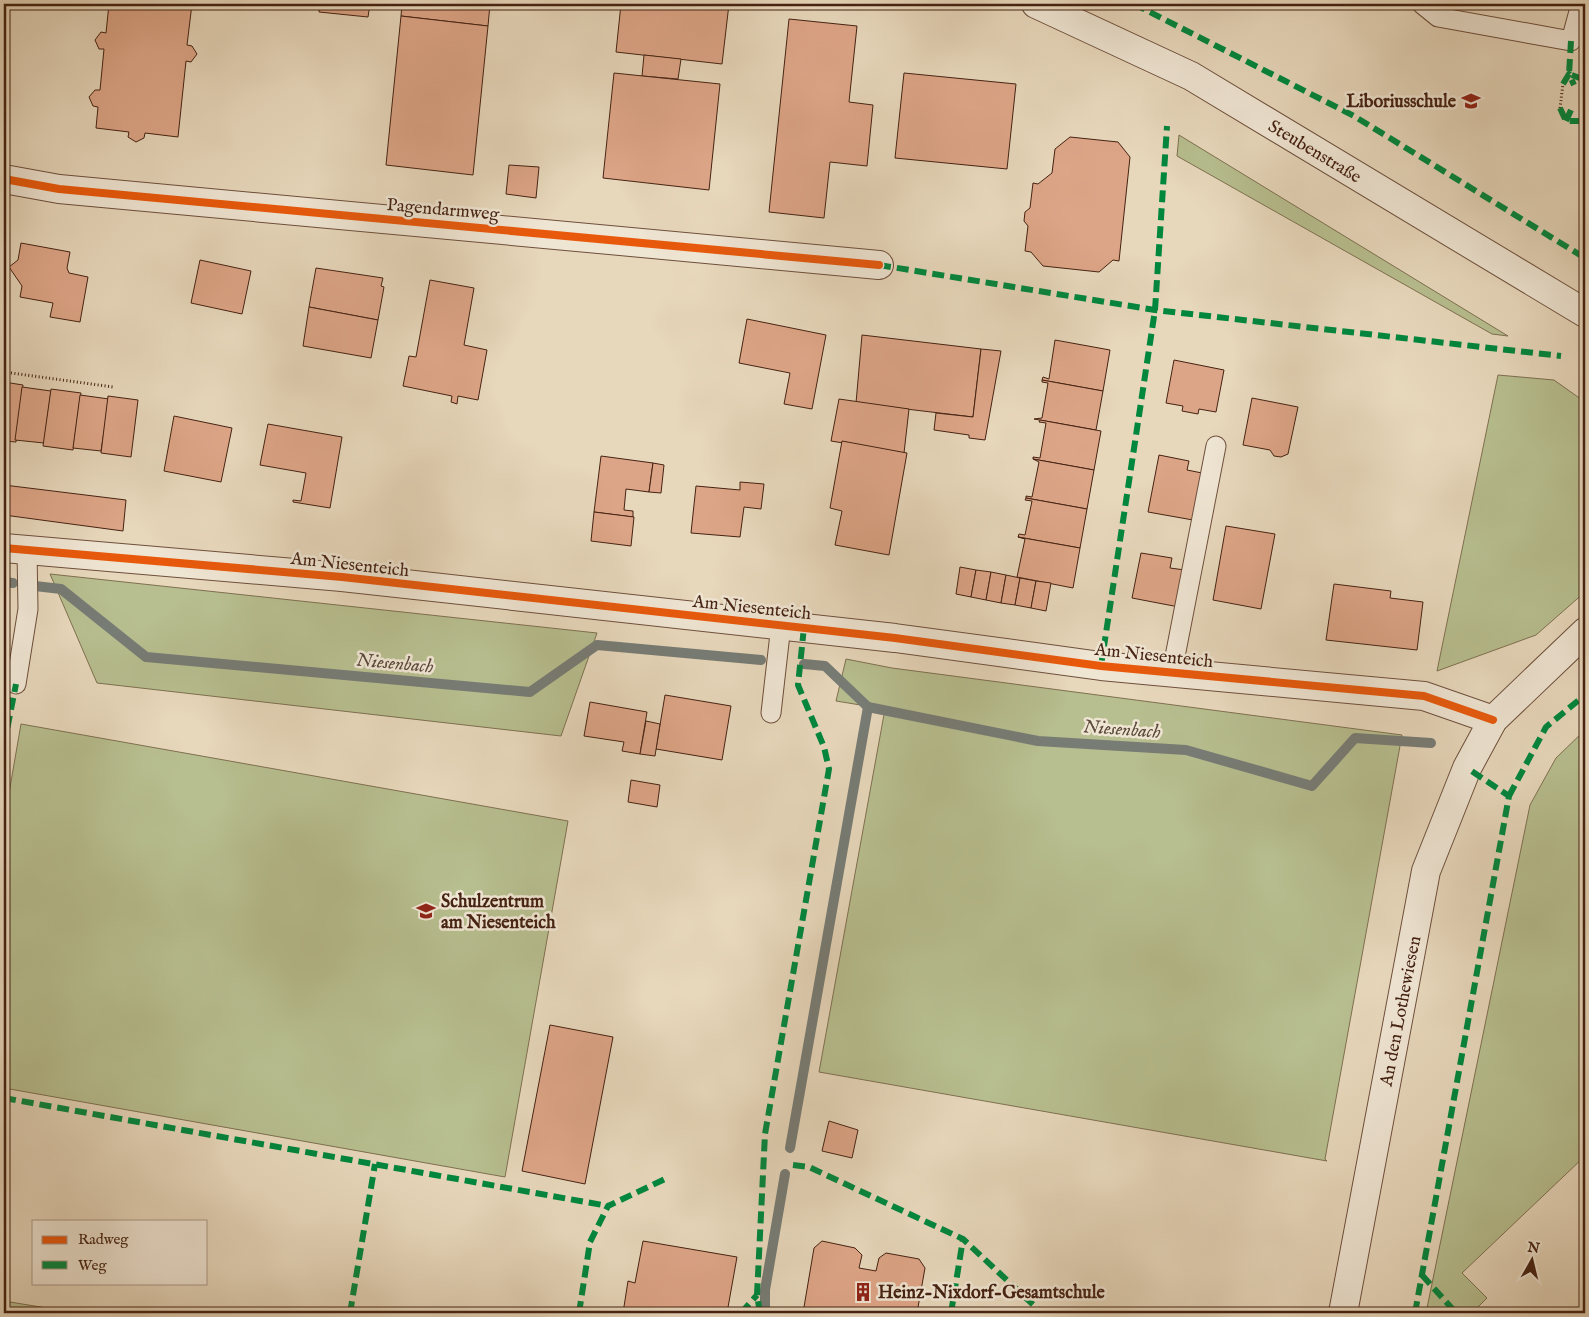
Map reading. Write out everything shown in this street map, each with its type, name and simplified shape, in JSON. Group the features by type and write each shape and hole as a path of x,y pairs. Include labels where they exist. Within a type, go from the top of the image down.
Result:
{"street":[{"name":"Steubenstraße","path":"1036,4 1191,76 1585,313"},
{"name":"Pagendarmweg","path":"4,179 59,189 879,265"},
{"name":"Am Niesenteich","path":"16,550 342,577 781,625 1101,666 1424,696 1493,720"},
{"path":"1493,720 1585,632"},
{"name":"An den Lothewiesen","path":"1343,1313 1426,871 1467,768 1493,720"}],"lane":[{"path":"1422,4 1438,17 1570,41 1580,4"},
{"path":"1172,672 1216,446"},
{"path":"16,550 28,608 16,684"},
{"name":"Am Niesenteich","path":"771,713 781,625"}],"path":[{"path":"1560,108 1563,84"},
{"path":"4,372 113,387"}],"green space":[{"path":"1179,135 1508,336 1492,334 1177,156"},
{"path":"1498,375 1554,380 1585,402 1585,592 1536,635 1437,671"},
{"path":"50,574 597,633 561,736 97,683"},
{"path":"846,659 892,668 1402,735 1325,1159 1327,1161 819,1072 885,709 836,701"},
{"path":"21,724 568,821 505,1177 4,1088 4,822"},
{"path":"1585,730 1585,1156 1462,1273 1487,1298 1472,1313 1426,1313 1530,805 1556,758"},
{"path":"4,1301 77,1313 4,1313"}],"building":[{"path":"109,4 192,4 187,45 192,46 197,54 191,62 186,61 178,137 145,133 144,138 136,142 128,137 129,132 96,128 98,107 93,106 89,97 95,90 100,90 104,49 99,49 95,40 101,32 106,33"},
{"path":"297,4 370,4 368,17 319,12 319,7"},
{"path":"402,4 490,4 488,26 401,16"},
{"path":"621,4 729,4 722,64 616,52"},
{"path":"401,16 488,26 473,175 386,165"},
{"path":"789,19 857,26 849,102 873,105 867,166 830,162 824,218 769,212"},
{"path":"644,55 681,59 678,79 642,76"},
{"path":"614,73 720,84 709,190 603,178"},
{"path":"904,73 1016,84 1007,169 895,158"},
{"path":"1070,137 1118,142 1130,157 1119,261 1113,260 1099,272 1043,266 1031,252 1025,251 1028,226 1024,221 1025,212 1030,208 1033,183 1038,184 1052,173 1055,149"},
{"path":"509,165 539,167 536,198 506,194"},
{"path":"21,243 70,252 67,268 69,273 88,277 80,322 50,317 53,303 20,297 22,286 9,267 18,260"},
{"path":"200,260 251,271 242,314 191,303"},
{"path":"316,268 383,278 381,286 384,287 378,320 309,307"},
{"path":"430,280 474,288 464,345 487,350 478,400 458,396 457,404 451,402 452,396 403,386 409,356 416,357"},
{"path":"309,307 378,320 371,358 303,346"},
{"path":"747,319 826,335 812,409 784,404 790,373 739,363"},
{"path":"862,335 981,349 973,417 856,403"},
{"path":"1055,340 1110,350 1103,391 1042,380 1043,377 1049,379"},
{"path":"981,349 1001,351 985,440 969,438 969,435 934,430 936,413 973,417"},
{"path":"1174,360 1224,370 1216,412 1199,409 1198,414 1182,411 1183,406 1166,403"},
{"path":"1042,380 1103,391 1096,430 1034,419 1042,418 1048,383 1042,382"},
{"path":"4,382 23,385 16,442 4,441"},
{"path":"22,387 51,391 44,443 15,440"},
{"path":"51,389 81,393 73,450 43,446"},
{"path":"80,395 109,399 101,451 73,448"},
{"path":"108,396 138,400 131,457 101,453"},
{"path":"1252,398 1298,407 1288,454 1281,457 1274,456 1270,450 1243,445"},
{"path":"839,399 909,409 904,453 831,441"},
{"path":"174,416 232,428 221,482 164,471"},
{"path":"1040,420 1101,431 1094,470 1033,459 1033,457 1040,458 1046,423 1039,422"},
{"path":"268,424 342,437 330,508 293,502 293,500 301,501 306,473 260,465"},
{"path":"842,441 907,453 889,555 835,545 842,511 830,508"},
{"path":"1159,455 1189,461 1187,470 1202,473 1193,520 1148,512"},
{"path":"601,456 653,463 649,492 626,489 624,510 633,511 633,517 594,512"},
{"path":"1033,459 1094,470 1087,509 1026,498 1026,496 1032,497 1039,462"},
{"path":"653,463 664,465 661,493 649,492"},
{"path":"740,482 764,484 761,509 744,507 740,537 691,533 696,486 740,490"},
{"path":"4,485 126,500 123,531 4,515"},
{"path":"1026,498 1087,509 1080,548 1018,537 1019,534 1025,535 1032,501 1025,500"},
{"path":"594,512 634,517 631,546 591,541"},
{"path":"1226,526 1275,534 1261,609 1213,600"},
{"path":"1018,537 1080,548 1073,588 1017,577 1025,539"},
{"path":"1141,553 1172,558 1170,568 1185,570 1179,607 1132,598"},
{"path":"960,567 976,570 971,597 956,594"},
{"path":"976,570 991,572 986,600 971,597"},
{"path":"991,572 1006,575 1001,603 986,600"},
{"path":"1006,575 1020,578 1015,605 1001,603"},
{"path":"1020,578 1036,581 1031,608 1015,605"},
{"path":"1036,581 1051,583 1046,611 1031,608"},
{"path":"1334,584 1391,591 1390,598 1423,602 1417,650 1326,640"},
{"path":"665,695 731,706 722,760 656,749"},
{"path":"590,702 647,712 640,754 622,751 624,742 584,736"},
{"path":"646,721 660,724 655,756 640,754"},
{"path":"631,780 660,785 657,807 628,802"},
{"path":"550,1025 613,1037 585,1184 522,1171"},
{"path":"829,1121 858,1130 852,1158 822,1151"},
{"path":"643,1241 737,1257 727,1313 623,1313 628,1281 635,1283"},
{"name":"Heinz-Nixdorf-Gesamtschule","path":"822,1241 855,1248 862,1255 859,1268 876,1271 879,1258 886,1253 919,1259 925,1268 917,1313 803,1313 814,1248"}],"waterway":[{"name":"Niesenbach","path":"4,582 13,583"},
{"name":"Niesenbach","path":"35,586 61,589 146,657 530,692 597,645 761,660"},
{"name":"Niesenbach","path":"804,664 825,666 868,707 1038,741 1186,750 1312,786 1355,738 1431,743"},
{"path":"790,1148 868,707"},
{"path":"765,1313 765,1290 785,1174"}],"marked path":[{"path":"1134,4 1354,116 1585,258"},
{"path":"1571,41 1569,74 1585,80"},
{"path":"1563,84 1569,74 1574,85"},
{"path":"1560,108 1566,121 1585,121"},
{"path":"1566,121 1571,110"},
{"path":"1101,666 1155,310 1167,126"},
{"path":"879,265 1155,310 1561,356"},
{"path":"760,1313 757,1295 765,1134 829,769 824,747 798,685 804,627"},
{"path":"4,745 16,684"},
{"path":"1509,796 1546,727 1585,695"},
{"path":"1415,1313 1509,796 1467,768"},
{"path":"4,1098 608,1206"},
{"path":"350,1313 375,1164"},
{"path":"793,1165 809,1167 963,1239 1042,1313"},
{"path":"579,1313 590,1242 608,1206 665,1179"},
{"path":"951,1313 963,1239"},
{"path":"1422,1275 1456,1313"},
{"path":"741,1313 757,1295"}],"cycle path":[{"path":"4,179 59,189 879,265"},
{"path":"4,548 342,577 895,638 1101,666 1424,696 1493,720"}],"place":[{"name":"Liboriusschule","path":"1471,101"},
{"name":"Schulzentrum am Niesenteich","path":"426,911"},
{"name":"Heinz-Nixdorf-Gesamtschule","path":"863,1292"}]}
